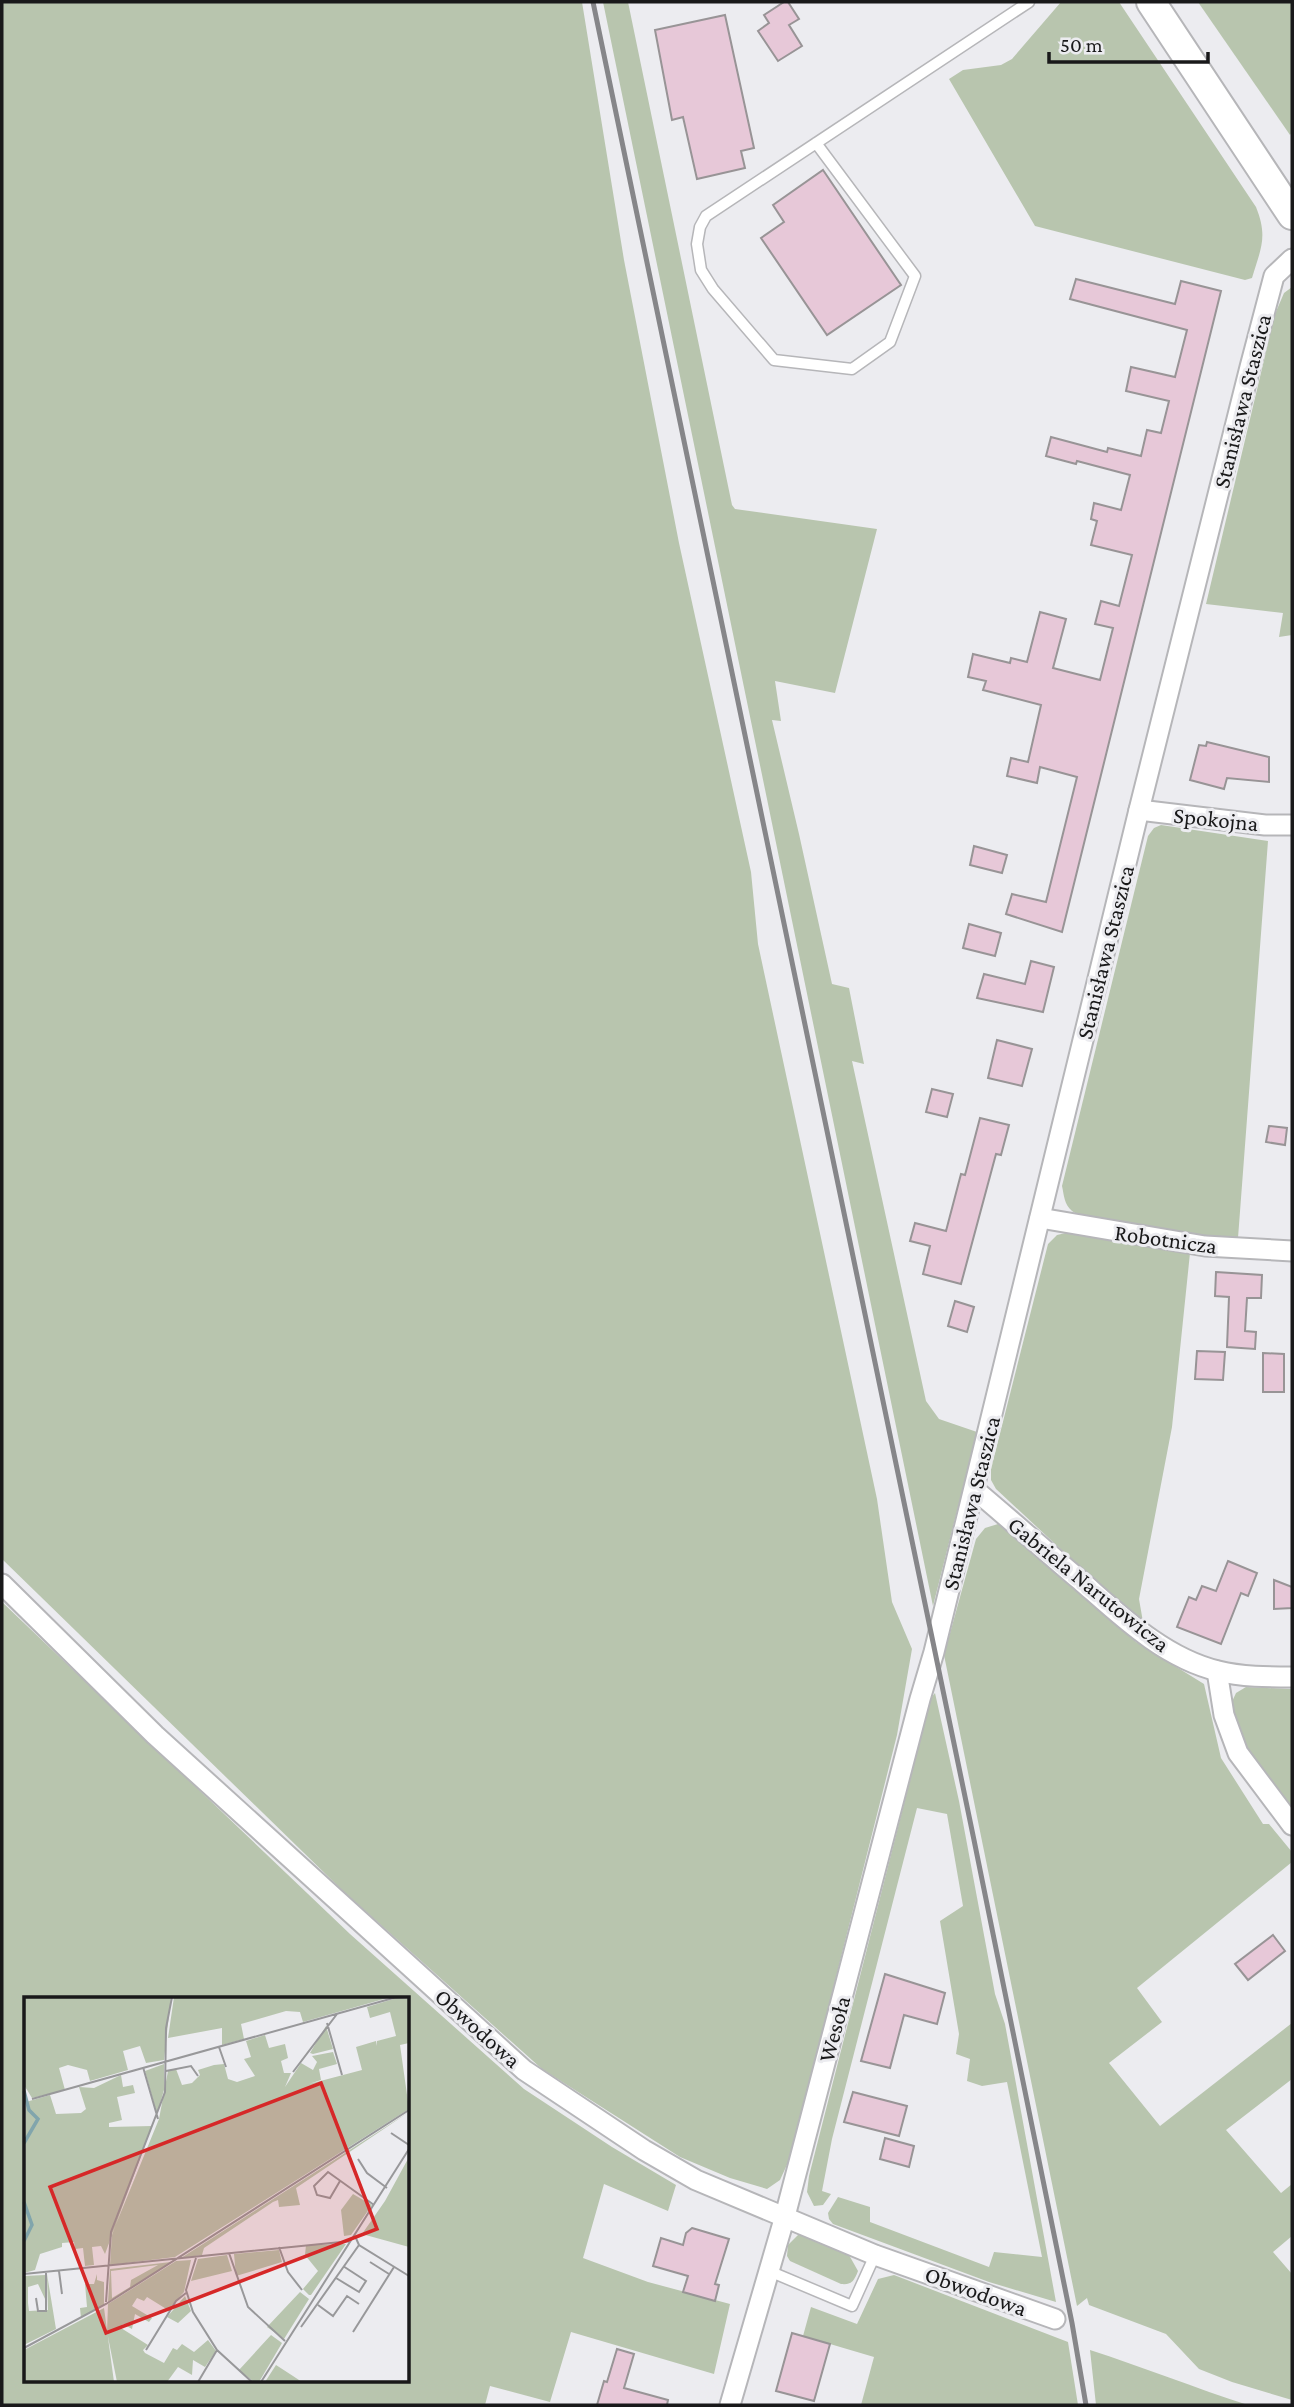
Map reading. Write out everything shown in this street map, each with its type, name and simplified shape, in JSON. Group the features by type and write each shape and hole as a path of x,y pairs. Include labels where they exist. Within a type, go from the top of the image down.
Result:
{"main road":[{"path":"1151,2 1287,197"}],"street":[{"name":"Stanisława Staszica","path":"934,1652 1139,810 1274,276 1292,259"},
{"name":"Spokojna","path":"1139,810 1252,824 1292,825"},
{"name":"Robotnicza","path":"1040,1218 1205,1246 1292,1251"},
{"name":"Gabriela Narutowicza","path":"975,1490 1134,1626 1176,1654 1217,1671 1292,1678"},
{"name":"Obwodowa","path":"2,1584 155,1735 524,2070 644,2150 695,2180 875,2255 1055,2319"},
{"name":"Wesoła","path":"730,2405 785,2216 934,1652"},
{"path":"1217,1671 1224,1715 1238,1753 1292,1825"}],"lane":[{"path":"816,143 915,276 890,342 852,369 774,360 713,289 701,270 697,244 706,216 816,143 1030,2"},
{"path":"769,2271 852,2306 875,2255"}],"green space":[{"path":"2,2 582,2 624,260 679,543 751,872 758,944 877,1499 892,1602 912,1649 897,1735 791,2156 780,2180 767,2189 730,2178 680,2157 542,2069 343,1891 2,1559"},
{"path":"603,2 628,2 732,505 735,509 877,529 835,693 775,681 781,721 772,720 832,984 849,988 864,1064 852,1061 926,1401 939,1419 977,1432 933,1606"},
{"path":"1061,2 1119,2 1256,207 1262,235 1252,278 1245,280 1035,226 949,79 963,70 1001,65 1012,59"},
{"path":"1198,2 1292,2 1290,135"},
{"path":"1292,287 1292,635 1279,637 1283,613 1206,604 1275,314 1284,293"},
{"path":"1161,825 1268,841 1238,1238 1152,1230 1084,1217 1069,1208 1062,1186 1148,836 1154,828"},
{"path":"1070,1232 1190,1253 1172,1427 1139,1599 1143,1622 996,1489 991,1480 991,1469 1048,1244 1057,1235"},
{"path":"998,1524 1009,1530 1136,1642 1204,1684 1221,1758 1263,1824 1269,1824 1292,1852 1292,1862 1137,1988 1162,2022 1109,2063 1160,2126 1292,2023 1292,2079 1226,2130 1281,2193 1292,2184 1292,2236 1273,2252 1292,2274 1292,2400 1199,2369 1166,2334 1089,2305 1087,2298 1077,2306 944,1655 976,1539 985,1528"},
{"path":"2,1602 350,1934 524,2089 676,2185 668,2211 604,2184 583,2258 648,2282 730,2304 714,2374 571,2332 550,2402 490,2386 485,2405 2,2405"},
{"path":"1246,1687 1292,1689 1292,1813 1246,1753 1230,1706 1236,1693"},
{"path":"935,1693 959,1801 995,1994 1005,2024 1056,2302 989,2282 833,2224 829,2219 828,2213 838,2197 870,2207 870,2222 989,2267 994,2252 1042,2257 1007,2082 982,2086 967,2081 970,2059 956,2054 959,2034 940,1921 963,1906 947,1814 917,1808 832,2139 822,2191 831,2194 823,2205 814,2206 807,2192 931,1698"},
{"path":"798,2235 849,2255 858,2271 854,2280 841,2284 790,2261 787,2256 788,2245"},
{"path":"894,2275 1068,2342 1078,2405 861,2405 874,2357 803,2336 811,2307 857,2324 878,2279"},
{"path":"1090,2350 1130,2363 1248,2405 1096,2405"}],"building":[{"path":"788,2 799,19 789,25 802,46 778,61 758,31 769,23 764,15"},
{"path":"725,15 754,148 741,151 745,168 697,179 683,117 672,120 655,30"},
{"path":"823,170 901,285 827,335 761,238 784,222 773,205"},
{"path":"1076,279 1175,304 1181,281 1221,291 1062,932 1006,914 1012,894 1046,902 1077,777 1040,767 1037,783 1007,776 1011,758 1028,762 1041,705 983,690 986,681 968,677 973,654 1010,663 1011,658 1027,662 1040,612 1066,619 1053,668 1100,680 1113,628 1095,624 1101,601 1119,606 1132,555 1091,545 1097,521 1091,519 1094,503 1121,510 1130,475 1046,456 1051,437 1107,452 1108,448 1141,456 1147,430 1161,433 1169,401 1126,391 1131,367 1175,377 1187,330 1070,299"},
{"path":"1207,742 1269,757 1269,782 1227,778 1224,789 1190,780 1199,745 1206,746"},
{"path":"974,846 1007,855 1002,873 970,865"},
{"path":"969,924 1001,933 995,956 963,948"},
{"path":"1031,961 1054,967 1043,1012 977,998 984,974 1025,984"},
{"path":"997,1040 1032,1049 1022,1086 988,1078"},
{"path":"932,1089 953,1094 947,1117 926,1112"},
{"path":"980,1118 1009,1125 1001,1155 996,1154 961,1284 923,1274 930,1246 910,1241 915,1223 946,1231"},
{"path":"1269,1126 1287,1128 1285,1145 1266,1142"},
{"path":"1216,1272 1262,1275 1261,1298 1247,1298 1245,1331 1256,1332 1255,1349 1227,1347 1229,1297 1215,1296"},
{"path":"955,1301 974,1307 967,1332 948,1326"},
{"path":"1197,1351 1225,1352 1223,1380 1195,1379"},
{"path":"1263,1353 1284,1354 1284,1392 1263,1392"},
{"path":"1228,1561 1257,1573 1248,1596 1241,1593 1221,1644 1177,1627 1189,1597 1196,1600 1202,1586 1216,1591"},
{"path":"1274,1580 1292,1587 1292,1608 1274,1609"},
{"path":"1273,1935 1285,1951 1248,1980 1235,1964"},
{"path":"885,1974 945,1993 937,2024 904,2015 890,2068 861,2061"},
{"path":"853,2092 907,2106 899,2136 844,2122"},
{"path":"885,2138 914,2146 909,2167 880,2159"},
{"path":"692,2228 729,2239 715,2284 719,2285 715,2301 683,2292 688,2276 653,2266 661,2238 683,2245 686,2233"},
{"path":"792,2333 830,2344 814,2401 776,2391"},
{"path":"617,2349 634,2354 624,2388 668,2400 667,2405 597,2405"}],"railway":[{"path":"593,2 974,1840 1072,2323 1086,2405"}]}
